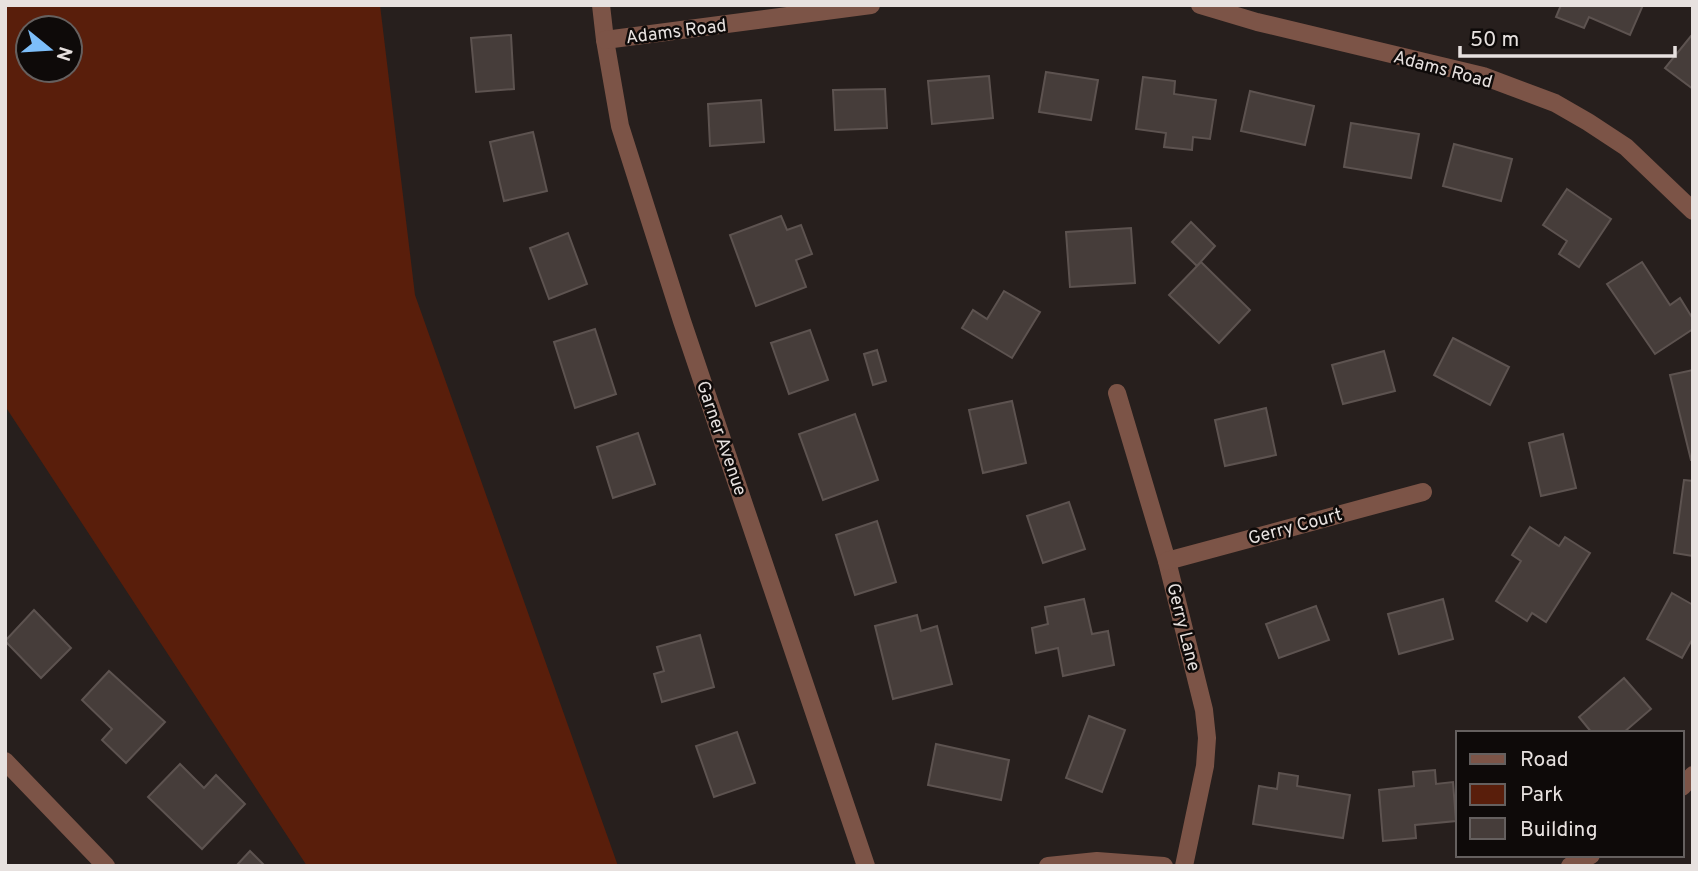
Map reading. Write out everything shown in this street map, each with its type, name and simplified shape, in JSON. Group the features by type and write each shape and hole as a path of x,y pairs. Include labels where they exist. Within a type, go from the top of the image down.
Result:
{"street":[{"name":"Garner Avenue","path":"601,5 620,126 682,321 866,866"},
{"name":"Adams Road","path":"605,40 871,5"},
{"name":"Adams Road","path":"1200,5 1258,22 1483,76 1555,103 1626,147 1693,211"},
{"name":"Gerry Lane","path":"1117,393 1167,561 1204,710 1207,738 1201,795 1184,866"},
{"name":"Gerry Court","path":"1167,561 1423,492"},
{"path":"5,761 106,866"},
{"path":"1570,866 1587,857"},
{"path":"1048,866 1097,861 1164,866"}],"green space":[{"path":"5,5 380,5 415,295 618,866 307,866 5,406"}],"building":[{"path":"1561,5 1643,5 1630,35 1589,17 1584,28 1556,17"},
{"path":"511,35 514,89 476,92 471,38"},
{"path":"1691,36 1693,37 1693,89 1665,68"},
{"path":"1046,72 1098,80 1091,120 1039,112"},
{"path":"989,76 993,118 932,124 928,81"},
{"path":"1143,77 1175,81 1174,94 1216,100 1210,139 1193,137 1192,150 1164,147 1166,133 1136,129"},
{"path":"885,89 887,128 835,130 833,90"},
{"path":"1250,91 1314,106 1305,145 1241,131"},
{"path":"761,100 764,142 710,146 708,104"},
{"path":"1351,123 1419,134 1411,178 1344,167"},
{"path":"533,132 547,191 504,201 490,142"},
{"path":"1454,144 1512,159 1501,201 1443,186"},
{"path":"1567,189 1611,219 1579,267 1559,254 1567,241 1543,225"},
{"path":"781,216 787,230 801,225 812,254 796,260 806,287 756,306 730,235"},
{"path":"1191,222 1215,246 1197,266 1172,242"},
{"path":"1131,228 1135,283 1070,287 1066,232"},
{"path":"568,233 587,284 549,299 530,248"},
{"path":"1201,262 1250,310 1219,343 1169,295"},
{"path":"1642,262 1670,305 1680,298 1693,319 1693,329 1655,354 1607,284"},
{"path":"1004,291 1040,312 1012,358 962,328 973,310 987,319"},
{"path":"595,329 616,394 575,408 554,342"},
{"path":"810,330 828,380 789,394 771,343"},
{"path":"1453,338 1509,367 1490,405 1434,375"},
{"path":"877,350 886,381 873,385 864,354"},
{"path":"1384,351 1395,391 1343,404 1332,365"},
{"path":"1693,370 1693,460 1691,460 1670,375"},
{"path":"1012,401 1026,463 983,473 969,410"},
{"path":"1266,408 1276,455 1225,466 1215,420"},
{"path":"855,414 878,480 823,500 799,434"},
{"path":"638,433 655,484 613,498 597,447"},
{"path":"1563,434 1576,488 1541,496 1529,443"},
{"path":"1684,480 1693,481 1693,556 1674,553"},
{"path":"1069,502 1085,549 1043,563 1027,516"},
{"path":"877,521 896,582 855,595 836,535"},
{"path":"1530,527 1559,546 1565,537 1590,553 1546,622 1532,613 1527,621 1496,601 1521,561 1512,555"},
{"path":"1672,593 1693,605 1693,638 1682,658 1647,639"},
{"path":"1084,599 1092,634 1108,631 1114,665 1063,676 1058,648 1036,653 1032,628 1048,624 1045,607"},
{"path":"1443,599 1453,639 1399,654 1388,614"},
{"path":"1316,606 1329,640 1279,658 1266,624"},
{"path":"34,610 71,648 41,678 5,641"},
{"path":"917,615 921,631 937,626 952,684 893,699 875,626"},
{"path":"700,635 714,687 662,702 654,674 664,671 657,647"},
{"path":"109,671 165,722 126,763 102,740 112,729 82,700"},
{"path":"1624,678 1651,709 1625,731 1590,731 1579,717"},
{"path":"1089,716 1125,730 1102,792 1066,778"},
{"path":"737,732 755,783 714,797 696,746"},
{"path":"936,744 1009,760 1001,800 928,785"},
{"path":"180,764 204,788 216,775 245,804 202,849 148,797"},
{"path":"1435,770 1436,784 1453,782 1456,821 1415,825 1416,838 1383,841 1379,790 1414,786 1413,772"},
{"path":"1279,773 1298,776 1297,786 1350,795 1343,838 1253,824 1259,786 1277,789"},
{"path":"250,851 265,866 236,866"}]}
